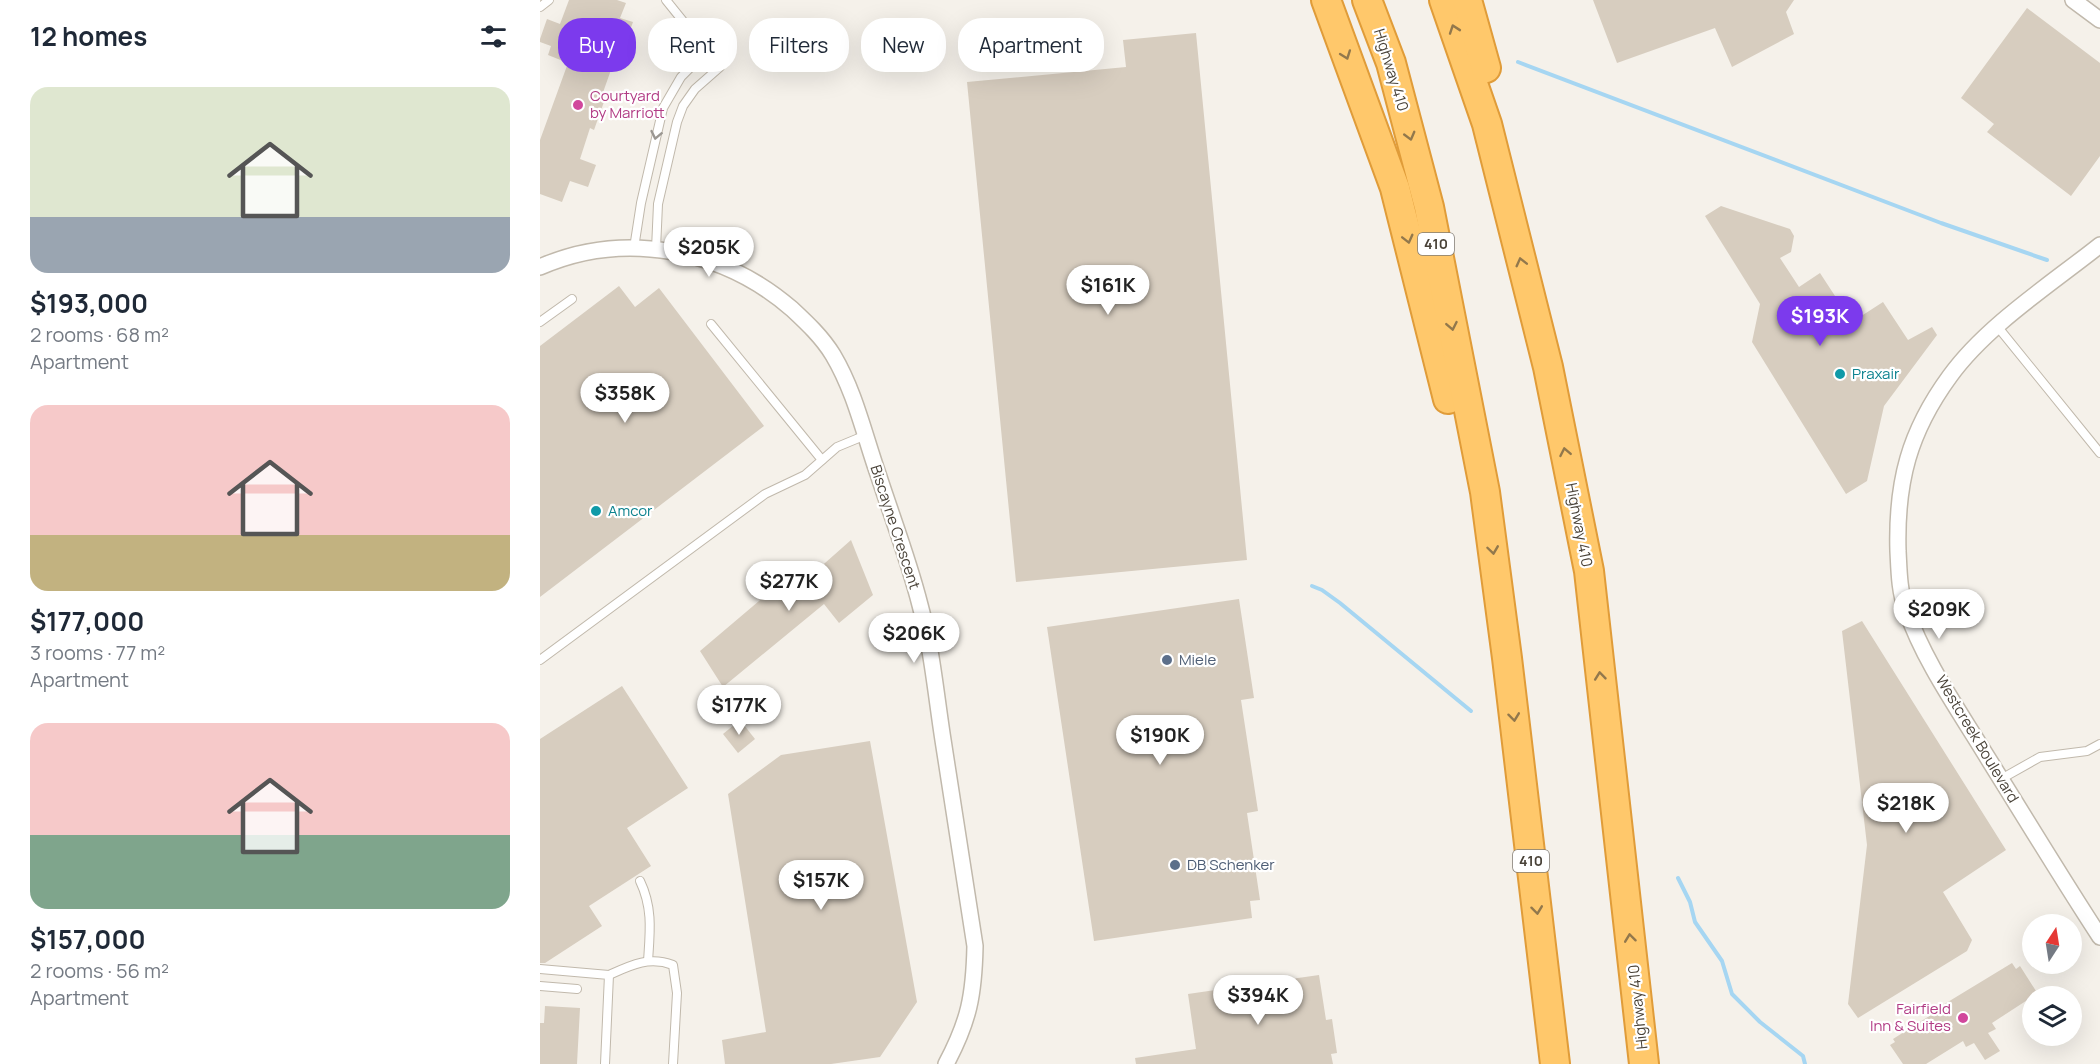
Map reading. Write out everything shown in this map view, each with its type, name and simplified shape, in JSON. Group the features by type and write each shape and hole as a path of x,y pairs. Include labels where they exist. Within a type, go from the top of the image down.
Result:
{"highway":[{"path":"1326,0 1395,188 1462,453 1485,492"},
{"name":"Highway 410","path":"1367,0 1391,63 1429,207 1485,492 1555,1064"},
{"name":"Highway 410","path":"1444,0 1486,124 1548,367 1589,571 1642,1051 1653,1064"},
{"path":"1467,0 1490,80 1486,124"}],"street":[{"path":"2073,0 2100,20"},
{"name":"Westcreek Boulevard","path":"2100,245 1997,326 1951,374 1926,411 1910,447 1902,479 1897,523 1899,570 1905,608 1934,670 2100,937"},
{"name":"Biscayne Crescent","path":"540,267 578,253 634,248 656,249 708,260 732,269 776,295 812,327 832,353 850,388 921,606 975,946 974,985 969,1015 946,1064"}],"lane":[{"path":"540,8 549,0"},
{"path":"666,0 680,18"},
{"path":"634,248 641,202 663,108 671,90 688,72"},
{"path":"656,249 658,204 677,122 683,106 695,89 714,72"},
{"path":"540,322 572,299"},
{"path":"711,324 822,460"},
{"path":"1997,326 2100,453"},
{"path":"540,660 765,494 804,475 837,447 866,435"},
{"path":"2001,780 2040,757 2087,751 2100,744"},
{"path":"640,881 651,915 648,961"},
{"path":"540,969 609,975 639,961 674,965 677,993 673,1064"},
{"path":"605,1064 609,975"},
{"path":"540,986 577,988"}],"building":[{"name":"Courtyard by Marriott","path":"569,0 617,0 626,3 620,18 562,18"},
{"path":"1593,0 1794,0 1786,12 1794,34 1732,67 1715,28 1617,63"},
{"path":"2027,8 2100,63 2100,156 2071,196 1987,132 1994,124 1961,98"},
{"name":"Courtyard by Marriott","path":"547,19 558,23 558,59 548,55 551,46 540,42"},
{"path":"1196,33 1247,560 1016,582 967,82 1073,72 1104,72 1104,69 1126,67 1123,40"},
{"name":"Courtyard by Marriott","path":"565,72 610,72 601,98 605,99 594,130 590,128 580,159 596,165 588,187 570,181 562,202 540,194 540,140"},
{"name":"Praxair","path":"1721,206 1790,229 1794,236 1791,252 1780,258 1799,287 1820,273 1852,322 1883,302 1908,340 1932,327 1937,335 1884,406 1867,481 1846,494 1752,342 1760,304 1705,216"},
{"name":"Amcor","path":"619,286 635,307 659,288 764,426 540,597 540,346"},
{"path":"851,540 873,595 839,623 824,604 723,687 700,651 799,567 808,578"},
{"path":"1239,599 1254,698 1241,700 1258,811 1247,813 1260,900 1250,901 1252,918 1094,941 1047,627"},
{"path":"1862,621 2006,850 1943,892 1972,940 1967,951 1858,1018 1848,1004 1867,845 1842,631"},
{"path":"622,686 688,788 627,828 651,866 589,906 602,926 545,963 540,963 540,739"},
{"path":"740,720 755,739 738,753 723,734"},
{"path":"870,741 917,1002 880,1057 831,1064 725,1064 722,1040 766,1032 728,794 781,755"},
{"name":"Fairfield Inn & Suites","path":"2012,963 2016,969 2020,966 2022,974 2025,974 2033,986 2022,986 2022,1004 1992,1023 1996,1029 1988,1033 2000,1051 1985,1060 1974,1043 1966,1047 1963,1041 1926,1064 1903,1064 1890,1045 1895,1042 1893,1039 1934,1013 1933,1011"},
{"path":"1319,975 1326,1020 1332,1019 1337,1053 1331,1054 1333,1064 1136,1064 1135,1058 1196,1049 1188,994"},
{"path":"545,1006 580,1008 577,1064 540,1064 540,1023 544,1023"}],"waterway":[{"path":"1518,62 1941,223 2047,260"},
{"path":"1312,586 1340,603 1471,711"},
{"path":"1678,878 1690,902 1695,922 1722,961 1732,994 1760,1022 1803,1056 1805,1064"}],"place":[{"name":"Courtyard by Marriott","path":"578,105"},
{"name":"Praxair","path":"1840,374"},
{"name":"Amcor","path":"596,511"},
{"name":"Miele","path":"1167,660"},
{"name":"DB Schenker","path":"1175,865"},
{"name":"Fairfield Inn & Suites","path":"1963,1018"}]}
